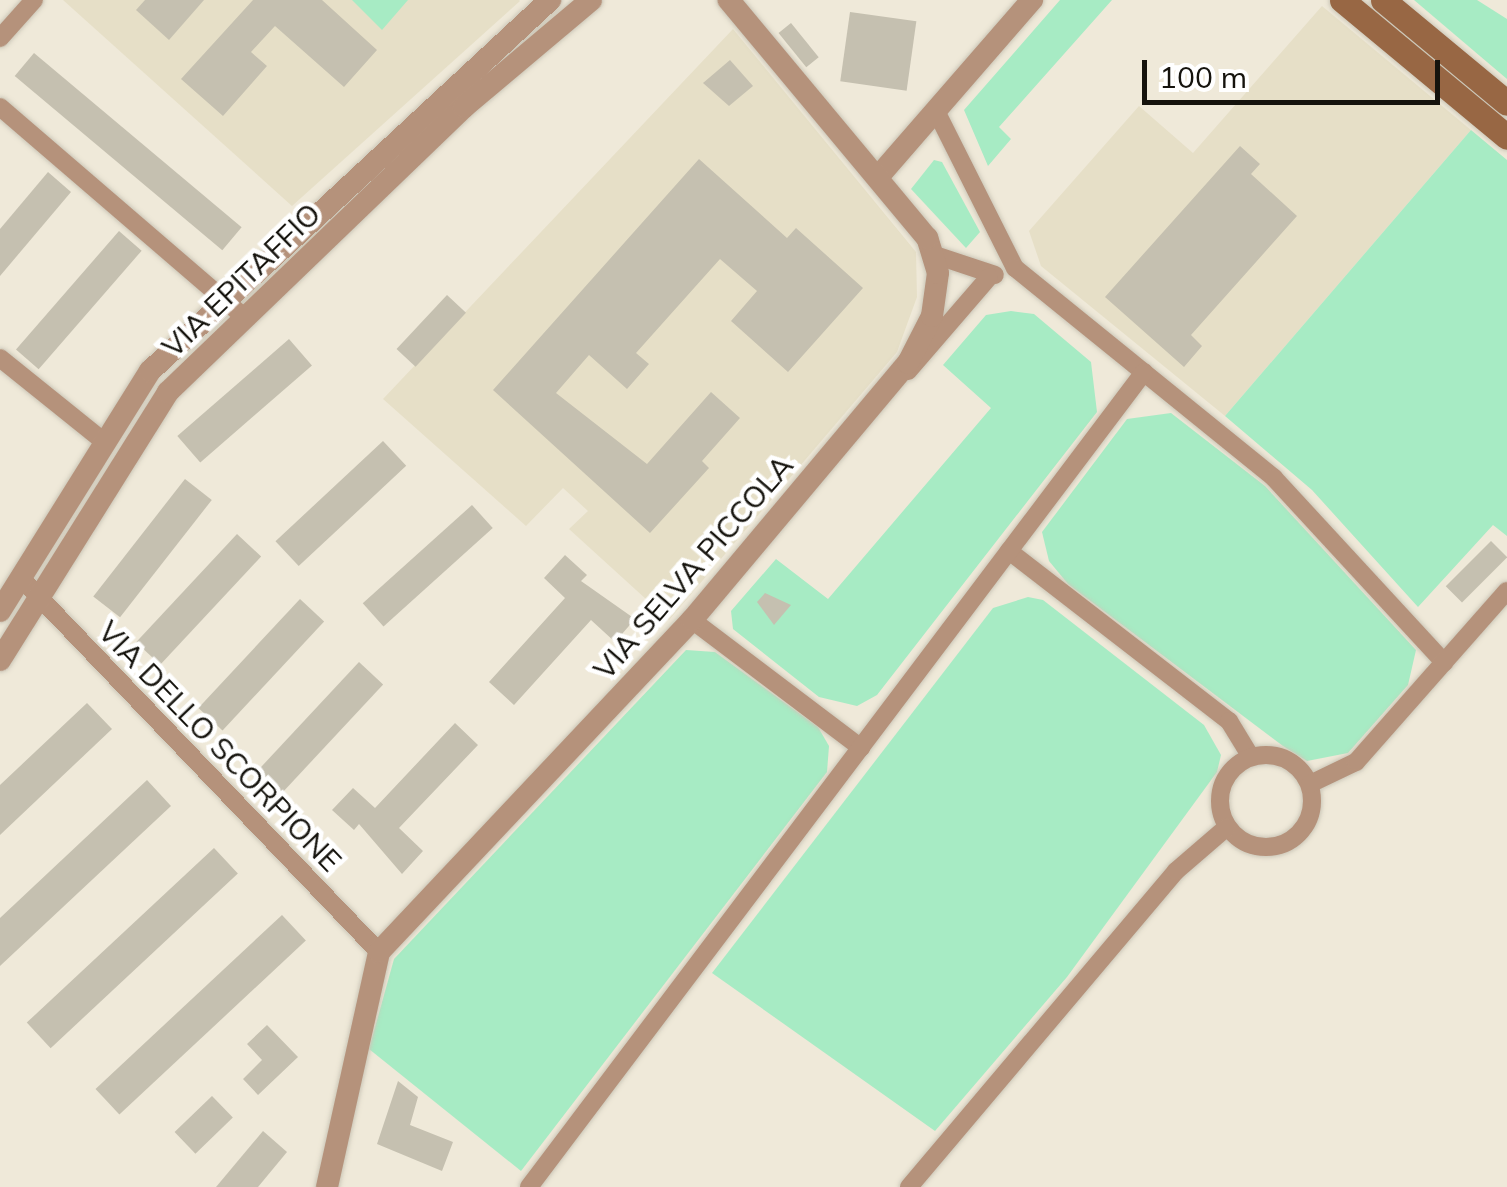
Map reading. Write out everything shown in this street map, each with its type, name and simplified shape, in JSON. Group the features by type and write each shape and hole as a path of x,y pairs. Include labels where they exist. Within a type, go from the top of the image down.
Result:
{"main road":[{"path":"1342,0 1507,137"},
{"path":"1383,0 1507,103"}],"street":[{"path":"0,38 34,0"},
{"name":"VIA EPITAFFIO","path":"0,611 136,386 550,0"},
{"name":"VIA EPITAFFIO","path":"0,660 156,408 464,108 591,0"},
{"path":"729,0 878,177 936,255 989,277"},
{"path":"878,177 1032,0"},
{"path":"0,107 245,318"},
{"path":"936,111 1015,268 1274,478 1444,662"},
{"name":"VIA SELVA PICCOLA","path":"379,952 692,620 884,391 932,316 936,255"},
{"path":"884,391 942,338 989,277 1015,268"},
{"path":"0,358 102,440"},
{"path":"529,1187 1144,372"},
{"path":"1009,551 1228,721 1251,757"},
{"name":"VIA DELLO SCORPIONE","path":"20,577 379,952"},
{"path":"1310,784 1356,762 1507,591"},
{"path":"692,620 861,748"},
{"path":"1251,757 1287,759 1310,784 1308,819 1288,842 1250,845 1227,827 1223,782 1251,757"},
{"path":"908,1187 1176,871 1227,827"},
{"path":"327,1187 379,952"}],"shaded area":[{"path":"63,0 519,0 520,1 292,206"},
{"path":"1322,6 1471,130 1225,416 1041,266 1029,231 1139,106 1193,153"},
{"path":"733,29 916,252 917,297 897,352 669,620 569,529 588,511 563,488 526,526 383,399"}],"green space":[{"path":"352,0 408,0 382,30"},
{"path":"1060,0 1112,0 999,127 1011,139 988,166 964,110"},
{"path":"1414,0 1477,0 1507,19 1507,79"},
{"path":"1471,130 1507,160 1507,536 1493,525 1418,607 1312,490 1225,416"},
{"path":"934,160 942,162 980,232 966,248 911,189"},
{"path":"1011,311 1034,314 1091,362 1097,412 877,695 857,706 819,697 733,629 731,611 776,559 828,599 991,408 943,365 986,315"},
{"path":"1171,413 1265,486 1416,650 1408,685 1348,753 1307,761 1283,746 1068,584 1049,561 1042,532 1127,419"},
{"path":"1028,597 1043,600 1204,725 1221,755 1217,772 1067,977 935,1131 712,973 993,608"},
{"path":"686,650 715,652 818,727 829,746 827,772 521,1171 369,1049 394,959"}],"building":[{"path":"145,0 204,0 169,40 136,10"},
{"path":"253,0 322,0 377,50 344,87 275,26 251,52 267,66 223,116 181,79"},
{"path":"850,12 916,21 907,91 840,81"},
{"path":"791,23 819,57 806,67 779,33"},
{"path":"34,53 242,227 222,250 15,76"},
{"path":"730,60 753,86 729,106 703,83"},
{"path":"1240,146 1260,164 1251,174 1297,216 1191,335 1202,346 1184,367 1105,297"},
{"path":"699,159 787,238 796,228 863,288 788,372 731,321 757,291 720,259 636,353 649,364 627,389 589,355 556,393 647,464 711,392 740,418 702,461 709,468 650,533 493,390"},
{"path":"48,172 71,192 0,276 0,229"},
{"path":"119,231 142,251 39,369 16,349"},
{"path":"447,295 466,313 416,367 397,349"},
{"path":"289,339 312,365 200,463 177,436"},
{"path":"383,441 406,466 299,566 275,541"},
{"path":"185,479 212,500 120,617 93,596"},
{"path":"472,505 493,528 384,626 363,603"},
{"path":"237,534 261,557 160,665 136,642"},
{"path":"1491,541 1507,558 1462,603 1446,586"},
{"path":"565,555 587,575 581,581 635,619 615,642 591,620 514,705 489,682 565,598 544,578"},
{"path":"765,593 791,605 774,625 757,602"},
{"path":"300,599 324,622 223,730 198,708"},
{"path":"359,662 383,685 282,793 257,771"},
{"path":"87,703 112,729 0,835 0,785"},
{"path":"455,723 478,745 399,828 423,851 402,874 359,824 354,830 332,810 353,788 375,808"},
{"path":"147,780 171,806 0,966 0,918"},
{"path":"214,848 238,874 51,1048 27,1023"},
{"path":"282,915 306,941 119,1115 96,1089"},
{"path":"267,1025 298,1057 258,1095 243,1079 262,1060 247,1044"},
{"path":"398,1081 418,1097 410,1125 453,1142 442,1171 377,1144"},
{"path":"212,1096 233,1118 195,1154 175,1132"},
{"path":"263,1131 287,1152 258,1187 216,1187"}]}
